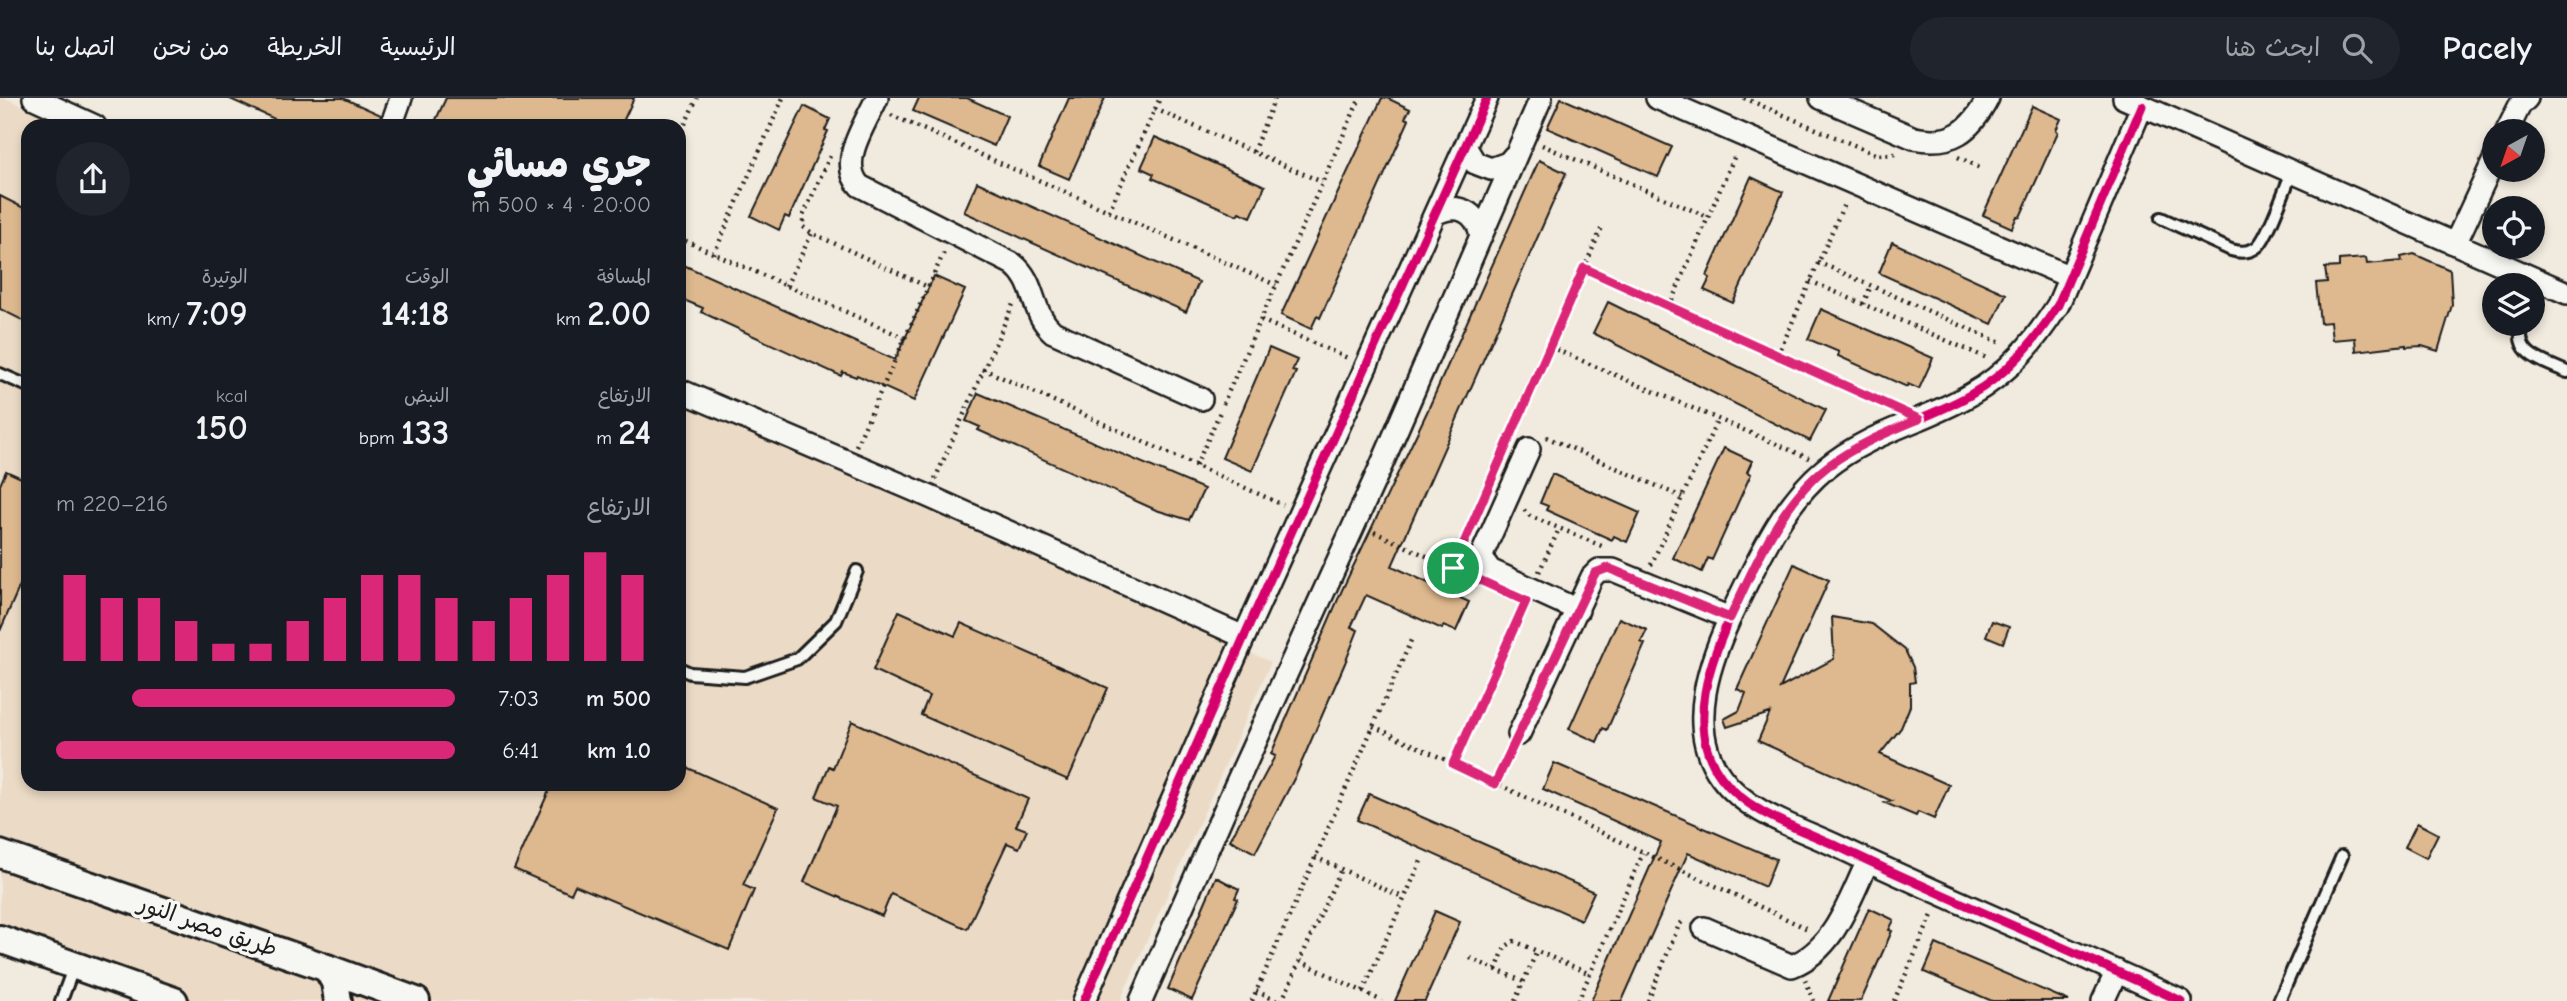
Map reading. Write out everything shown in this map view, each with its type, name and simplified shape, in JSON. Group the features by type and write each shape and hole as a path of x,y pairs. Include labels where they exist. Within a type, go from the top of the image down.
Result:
{"street":[{"path":"34,98 80,119"},
{"path":"393,119 401,98"},
{"path":"1084,1001 1244,637 1487,98"},
{"path":"1141,1001 1355,524 1541,98"},
{"path":"1657,98 2070,277"},
{"path":"1821,98 1914,138 1930,141 1945,140 1962,132 1976,119 1988,98"},
{"path":"2513,119 2527,98"},
{"path":"2182,1001 1868,861 1759,809 1737,795 1720,776 1708,754 1702,729 1702,704 1714,660 1730,618 1756,563 1787,511 1807,484 1828,466 1862,444 1971,395 2016,360 2052,314 2070,277 2133,102 2455,244 2504,273"},
{"path":"875,103 851,159 852,174 860,186 1013,264 1026,276 1038,314 1044,324 1054,332 1201,399"},
{"path":"1466,148 1475,163 1491,169 1508,163 1514,156"},
{"path":"2455,244 2484,182"},
{"path":"1435,214 1452,207 1461,208 1475,219 1481,236"},
{"path":"2545,292 2567,293"},
{"path":"686,393 928,496 1244,637"},
{"path":"1536,440 1483,552 1483,560 1490,570 1578,610"},
{"path":"1519,734 1595,573 1608,568 1730,618"},
{"name":"طريق مصر النور","path":"0,854 416,1001"},
{"path":"1704,928 1792,966 1809,958 1829,939 1868,861"},
{"path":"0,939 174,1001"},
{"path":"327,968 335,982 338,1001"},
{"path":"2104,1001 2118,971"}],"lane":[{"path":"2161,218 2238,252 2252,250 2262,241 2292,172"},
{"path":"2521,336 2526,352 2567,372"},
{"path":"0,374 21,383"},
{"path":"686,671 745,677 797,659 836,621 857,570"},
{"path":"2279,1001 2342,856"},
{"path":"61,1001 74,966"}],"path":[{"path":"686,122 697,98"},
{"path":"714,254 783,98"},
{"path":"1109,211 1160,98"},
{"path":"1252,152 1275,98"},
{"path":"1196,466 1360,98"},
{"path":"875,103 1276,285"},
{"path":"1669,307 1757,104"},
{"path":"1156,109 1322,182"},
{"path":"1523,137 1708,217"},
{"path":"833,149 802,220 803,227 928,287"},
{"path":"1954,155 1980,168"},
{"path":"1777,355 1853,183"},
{"path":"1505,448 1603,225"},
{"path":"786,286 811,233"},
{"path":"849,463 953,233"},
{"path":"686,241 905,338"},
{"path":"1818,262 1871,285 2016,360"},
{"path":"1584,268 1919,419"},
{"path":"928,496 1026,276"},
{"path":"1810,281 1863,304 2016,360"},
{"path":"1863,304 1871,285"},
{"path":"1261,320 1366,366"},
{"path":"1550,347 1828,466"},
{"path":"983,369 1300,513"},
{"path":"1651,566 1718,419"},
{"path":"1516,424 1536,440 1682,497"},
{"path":"1522,508 1530,516 1616,552"},
{"path":"1355,524 1478,579"},
{"path":"1453,764 1559,529"},
{"path":"1453,568 1464,544"},
{"path":"1639,562 1663,571"},
{"path":"1252,1001 1413,636"},
{"path":"1373,726 1829,939"},
{"path":"1495,784 1519,734"},
{"path":"1578,1001 1643,853"},
{"path":"1315,857 1404,898"},
{"path":"1363,991 1421,861"},
{"path":"1256,991 1280,1001 1341,869"},
{"path":"1894,1001 1941,893"},
{"path":"1647,1001 1681,922 1689,920 1704,928"},
{"path":"1496,970 1505,947 1514,941 1590,974"},
{"path":"1515,1001 1537,951"},
{"path":"1469,958 1524,982"},
{"path":"1300,961 1382,1001"}],"shaded area":[{"path":"0,98 52,119 21,119 21,791 686,791 686,401 1271,662 1120,1001 143,1001 0,955"}],"building":[{"path":"228,98 343,98 381,115 380,119 274,119"},
{"path":"446,98 634,98 624,119 436,119"},
{"path":"919,98 967,98 1007,116 994,146 913,111"},
{"path":"1069,98 1105,98 1069,179 1039,166"},
{"path":"1382,98 1410,109 1405,118 1409,120 1320,318 1317,316 1311,329 1281,315"},
{"path":"1561,98 1672,147 1658,177 1547,128"},
{"path":"804,106 830,119 825,130 828,131 789,218 785,216 779,230 751,216"},
{"path":"2032,106 2061,119 2056,130 2058,132 2020,217 2017,216 2012,228 1983,215"},
{"path":"1155,137 1265,186 1251,217 1239,212 1237,215 1152,178 1154,174 1141,168"},
{"path":"1539,160 1566,173 1392,566 1469,602 1456,631 1443,626 1442,629 1366,595 1351,627 1358,630 1345,663 1296,775 1255,853 1230,840 1275,756 1271,754 1342,590 1427,412"},
{"path":"1751,177 1783,192 1733,303 1704,290 1710,278 1707,276"},
{"path":"977,182 1199,282 1186,312 964,212"},
{"path":"0,196 21,206 21,320 0,309"},
{"path":"1892,242 2006,294 1992,324 1879,273"},
{"path":"2414,254 2450,270 2452,305 2438,351 2406,345 2356,351 2355,338 2332,340 2330,322 2320,323 2316,283 2327,282 2325,268 2339,267 2339,260 2366,258 2367,264 2402,261 2401,257"},
{"path":"686,266 895,360 934,276 965,290 914,401 857,375 856,377 843,372 841,376 701,312 703,308 686,301"},
{"path":"1608,302 1826,410 1810,441 1593,333"},
{"path":"1821,309 1933,358 1919,389 1908,384 1907,387 1838,356 1839,352 1808,339"},
{"path":"1269,348 1297,360 1292,371 1296,372 1252,471 1222,458"},
{"path":"978,393 1204,489 1189,520 1156,510 978,430 980,427 966,421"},
{"path":"1724,448 1752,461 1747,472 1751,474 1712,560 1708,558 1702,572 1673,558"},
{"path":"6,471 21,478 21,583 0,631 0,485"},
{"path":"1552,474 1640,513 1627,542 1614,536 1612,540 1546,510 1548,506 1540,503"},
{"path":"1794,564 1829,580 1780,688 1834,659 1832,617 1872,624 1905,650 1913,667 1915,682 1910,683 1910,706 1901,728 1880,754 1949,785 1934,819 1918,812 1916,816 1885,803 1892,801 1758,741 1770,713 1727,727 1724,719 1739,711 1746,693 1737,689"},
{"path":"899,611 955,636 961,623 1108,688 1068,780 921,715 929,696 873,670"},
{"path":"1619,618 1647,630 1641,642 1645,644 1607,730 1603,728 1597,742 1569,729"},
{"path":"1992,621 2009,627 2003,643 1986,636"},
{"path":"852,721 1028,799 1016,826 1027,830 1019,848 1007,843 967,929 891,894 882,916 804,882 837,806 816,797 829,766 833,768"},
{"path":"1554,763 1776,859 1765,887 1688,853 1622,1001 1591,1001 1661,842 1543,789"},
{"path":"686,767 778,808 743,885 754,890 729,950 575,885 571,894 514,869 549,791 686,791"},
{"path":"1369,794 1594,892 1581,920 1357,820"},
{"path":"2417,823 2438,834 2426,858 2405,847"},
{"path":"1216,877 1239,889 1235,898 1238,899 1192,1000 1168,989"},
{"path":"1869,908 1894,920 1889,930 1892,931 1861,1001 1828,1001"},
{"path":"1435,911 1460,922 1425,1001 1395,1001"},
{"path":"1936,944 2069,1001 1992,1001 1924,972"}],"cycle path":[{"path":"1084,1001 1244,637 1487,98"},
{"path":"2142,106 2058,305 2030,344 1984,387 1842,456 1811,482 1785,514 1744,588 1717,648 1705,692 1703,714 1704,736 1710,757 1721,777 1732,790 1759,810 2181,1001"}],"route":[{"path":"1584,268 1919,419 1862,444 1828,466 1807,484 1787,511 1756,563 1730,618 1608,568 1595,573 1495,784 1453,764 1526,601 1453,568 1584,268"}]}
